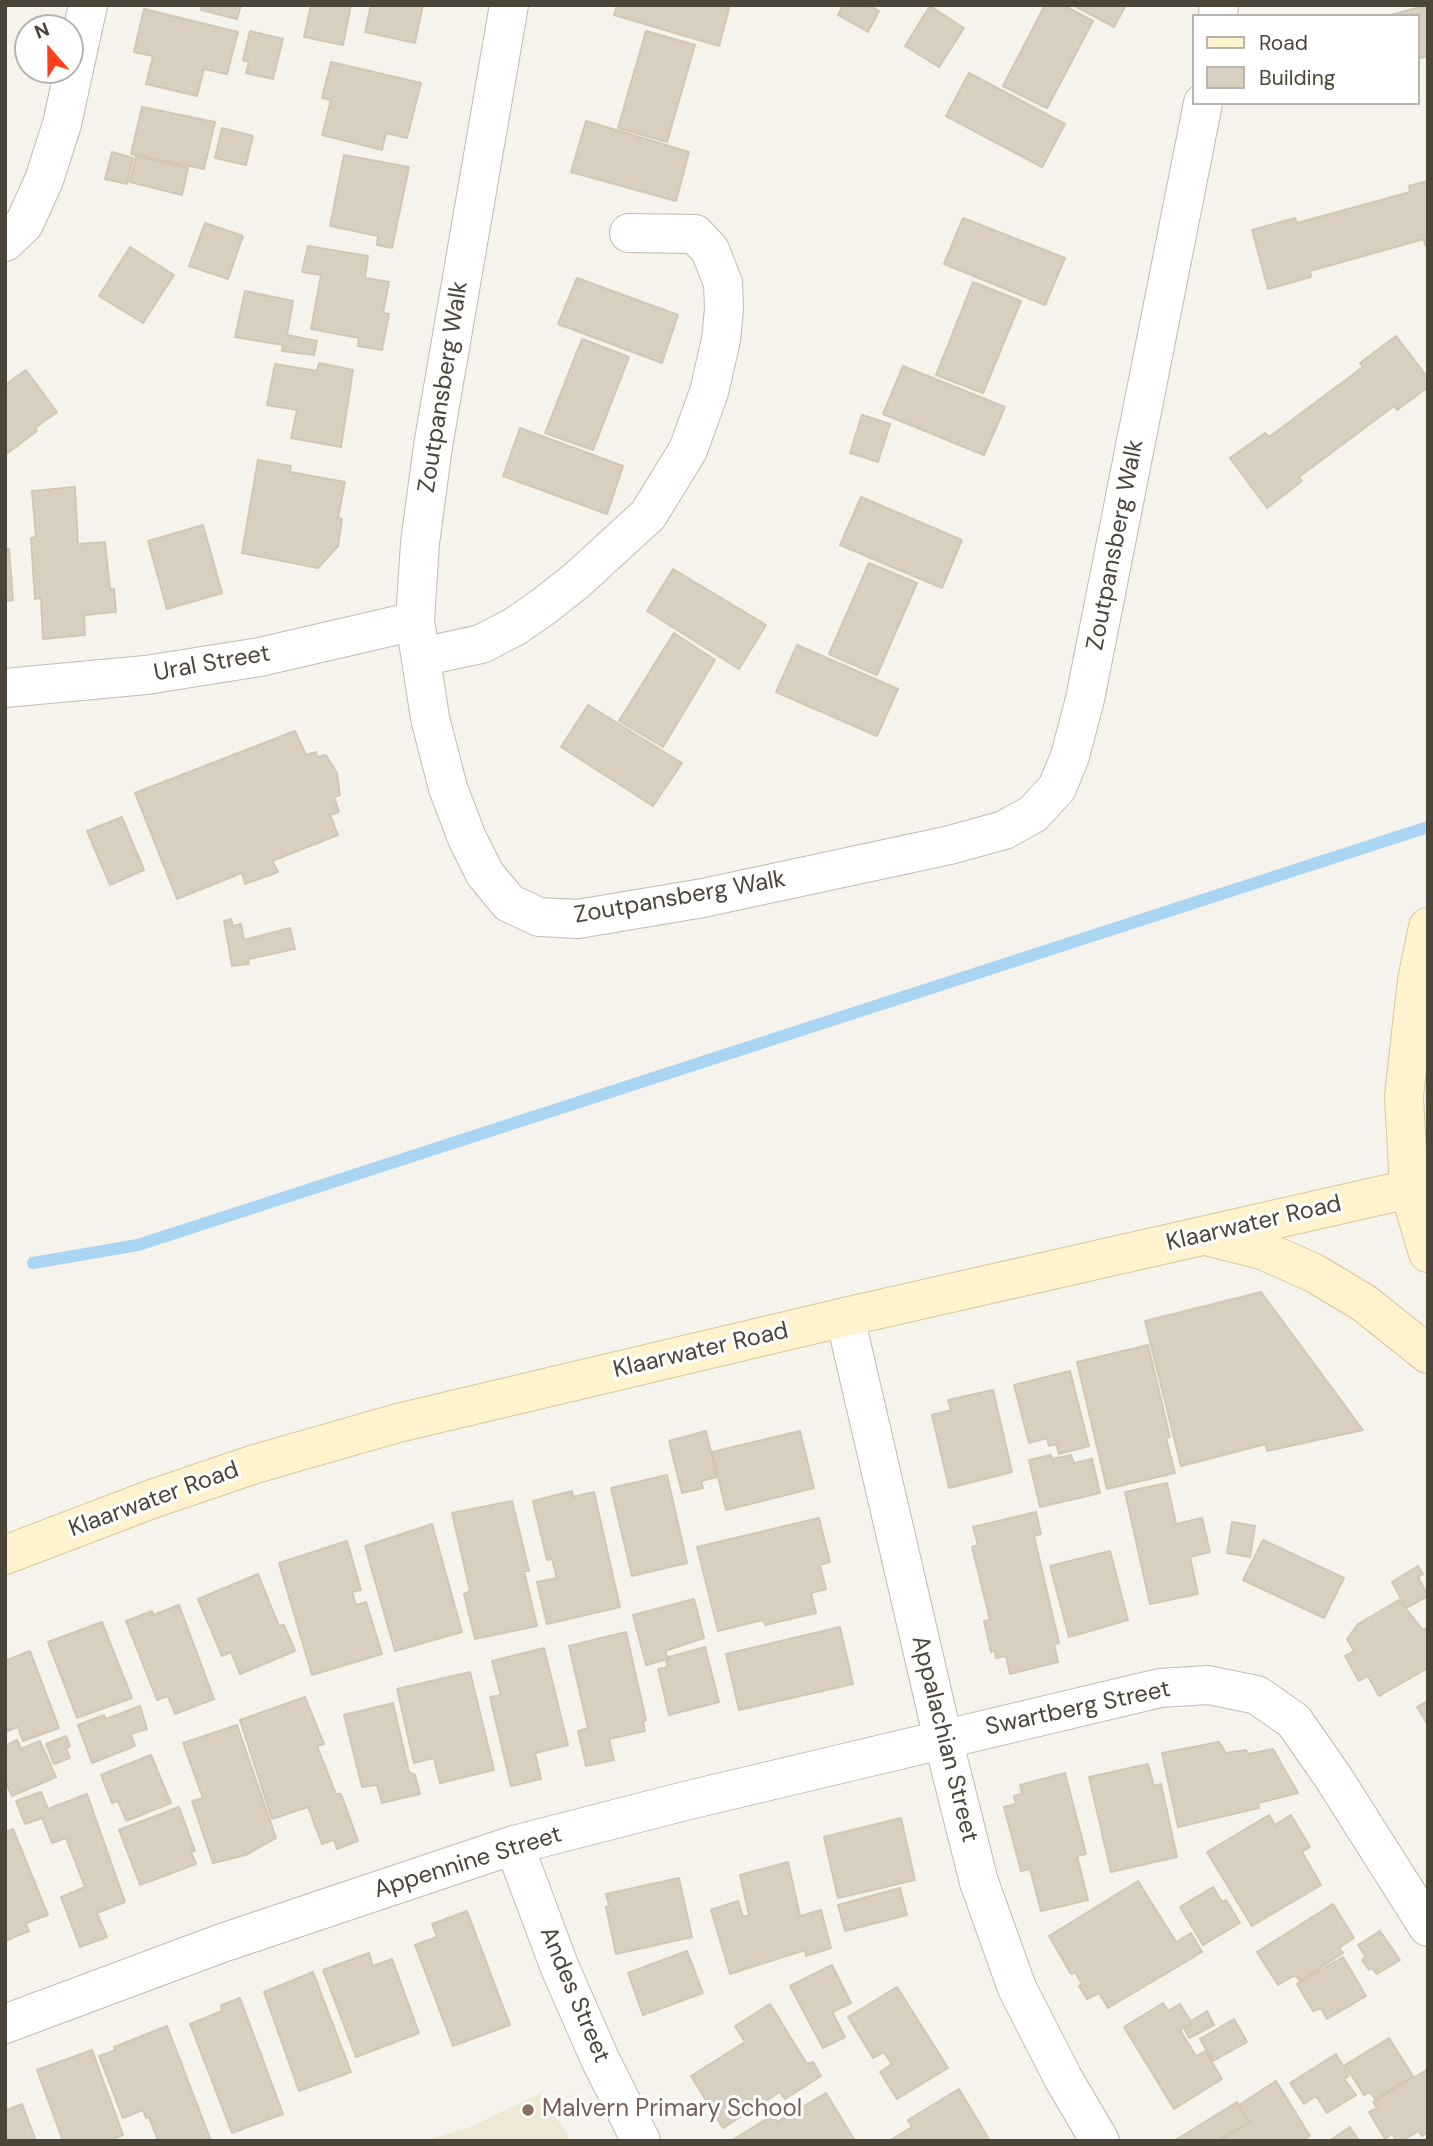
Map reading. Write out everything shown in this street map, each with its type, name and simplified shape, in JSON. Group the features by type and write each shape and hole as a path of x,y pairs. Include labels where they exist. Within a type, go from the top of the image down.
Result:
{"street":[{"path":"5,242 24,224 44,180 62,124 88,5"},
{"name":"Zoutpansberg Walk","path":"509,5 433,446 420,543 418,639 436,741 448,788 467,838 485,874 509,903 539,917 578,919 715,895 950,845 1004,830 1034,814 1057,788 1070,756 1086,699 1203,105"},
{"name":"Ural Street","path":"5,688 146,676 247,659 418,639 481,644 514,627 543,607 576,581 648,515 688,450 709,391 721,340 723,283 709,250 695,234 629,233"},
{"path":"1428,927 1417,980 1404,1096 1409,1189 1428,1253"},
{"name":"Klaarwater Road","path":"5,1555 152,1499 255,1464 398,1423 845,1317 1409,1189"},
{"path":"1205,1236 1262,1250 1314,1273 1364,1303 1428,1354"},
{"name":"Appalachian Street","path":"845,1317 943,1740 979,1882 1017,1988 1063,2078 1100,2141"},
{"name":"Swartberg Street","path":"943,1740 1160,1688 1208,1685 1257,1695 1294,1721 1334,1777 1428,1927"},
{"name":"Appennine Street","path":"5,2024 222,1943 514,1846 703,1797 943,1740"},
{"name":"Andes Street","path":"514,1846 565,1979 640,2141"}],"shaded area":[{"name":"Malvern Primary School","path":"541,2093 571,2141 422,2141 468,2128"}],"building":[{"path":"202,5 241,5 237,19 201,10"},
{"path":"311,5 351,5 343,45 304,37"},
{"path":"371,5 423,5 415,43 365,32"},
{"path":"617,5 730,5 719,46 614,15"},
{"path":"843,5 868,5 879,11 868,32 838,15"},
{"path":"1045,5 1063,5 1093,21 1047,108 1003,86"},
{"path":"1073,5 1126,5 1114,27"},
{"path":"1428,5 1428,56 1419,58 1419,14 1394,14"},
{"path":"930,6 964,28 939,67 905,46"},
{"path":"144,9 238,32 227,74 204,69 197,96 146,84 153,56 134,52"},
{"path":"250,31 283,39 273,79 246,73 249,62 243,60"},
{"path":"646,31 695,45 667,142 618,128"},
{"path":"331,62 421,83 407,138 386,133 382,150 322,135 331,100 322,98"},
{"path":"969,73 1065,124 1042,167 946,116"},
{"path":"142,107 215,122 204,169 131,154"},
{"path":"586,121 689,152 676,201 571,172"},
{"path":"222,128 253,136 246,165 215,158"},
{"path":"112,152 133,158 127,184 105,179"},
{"path":"344,155 409,167 392,248 377,245 378,236 330,226"},
{"path":"136,156 188,168 182,195 130,182"},
{"path":"1428,181 1428,244 1425,245 1424,239 1310,271 1311,277 1268,289 1252,230 1295,218 1297,223 1410,192 1409,186"},
{"path":"963,218 1065,258 1045,305 944,264"},
{"path":"205,223 243,236 228,279 189,266"},
{"path":"308,246 368,256 365,278 389,282 383,313 389,314 382,350 358,346 359,338 311,329 321,275 302,272"},
{"path":"130,247 174,275 143,323 99,296"},
{"path":"577,278 678,315 662,363 558,324"},
{"path":"973,282 1021,301 983,393 936,375"},
{"path":"245,291 293,301 287,335 317,341 314,355 282,351 283,345 235,337"},
{"path":"1396,336 1428,378 1428,387 1397,410 1394,406 1299,477 1302,481 1267,508 1230,458 1265,433 1269,437 1363,367 1360,363"},
{"path":"582,339 629,357 593,450 545,433"},
{"path":"319,363 353,370 341,447 291,438 297,410 267,405 275,364 317,371"},
{"path":"903,366 1005,407 984,455 883,414"},
{"path":"26,370 57,412 5,455 5,385"},
{"path":"862,415 890,424 878,462 850,453"},
{"path":"520,428 623,466 607,514 503,476"},
{"path":"258,460 291,466 290,472 345,482 338,518 342,519 338,546 318,568 242,553"},
{"path":"75,487 78,544 105,542 110,589 114,589 116,612 84,615 85,635 43,639 41,598 35,599 31,538 36,537 32,491"},
{"path":"861,497 962,540 942,588 840,545"},
{"path":"203,525 222,593 167,609 148,541"},
{"path":"5,549 9,549 13,600 5,601"},
{"path":"869,563 917,583 877,675 829,654"},
{"path":"673,569 766,625 739,669 647,611"},
{"path":"674,633 715,660 663,747 619,721"},
{"path":"797,645 898,689 877,736 776,692"},
{"path":"588,705 682,763 653,806 561,747"},
{"path":"295,731 306,755 316,752 317,757 326,755 337,773 340,795 334,797 339,812 330,815 338,835 272,861 278,872 245,884 242,873 177,899 135,793"},
{"path":"122,817 144,870 110,885 87,831"},
{"path":"231,919 233,926 241,924 244,940 290,928 295,949 248,959 249,964 232,966 224,921"},
{"path":"1261,1292 1363,1430 1267,1451 1266,1444 1181,1466 1145,1321"},
{"path":"1148,1345 1170,1437 1166,1438 1175,1473 1107,1489 1077,1362"},
{"path":"1070,1371 1089,1446 1059,1454 1056,1444 1049,1446 1047,1438 1029,1443 1014,1385"},
{"path":"993,1390 1012,1472 949,1488 932,1415 951,1410 948,1400"},
{"path":"706,1431 717,1477 701,1481 703,1488 682,1493 669,1441"},
{"path":"800,1431 814,1488 726,1510 712,1452"},
{"path":"1051,1455 1052,1459 1071,1455 1074,1463 1092,1459 1100,1493 1040,1507 1029,1460"},
{"path":"667,1475 687,1563 632,1576 611,1488"},
{"path":"1167,1483 1176,1524 1202,1518 1210,1552 1190,1557 1198,1594 1150,1604 1125,1492"},
{"path":"572,1491 573,1497 594,1492 620,1607 547,1624 537,1582 557,1578 552,1559 547,1560 533,1501"},
{"path":"512,1501 529,1571 524,1571 537,1626 475,1639 464,1594 470,1591 452,1513"},
{"path":"1036,1512 1041,1534 1034,1536 1059,1643 1054,1644 1058,1662 1010,1674 1006,1656 996,1658 995,1651 991,1652 984,1621 990,1620 972,1547 978,1545 973,1527"},
{"path":"819,1518 830,1562 820,1565 826,1589 811,1593 816,1613 765,1625 763,1620 718,1631 697,1547"},
{"path":"1232,1522 1255,1526 1250,1557 1227,1553"},
{"path":"432,1524 462,1632 395,1651 365,1546"},
{"path":"1263,1540 1344,1578 1324,1618 1243,1580"},
{"path":"347,1541 361,1590 352,1592 356,1605 366,1602 382,1654 312,1675 279,1563"},
{"path":"1110,1551 1128,1620 1069,1637 1050,1566"},
{"path":"1418,1566 1423,1574 1418,1577 1428,1596 1406,1608 1392,1582"},
{"path":"258,1574 279,1626 284,1625 295,1651 240,1674 231,1652 222,1656 198,1599"},
{"path":"694,1599 704,1638 665,1651 668,1659 646,1665 633,1615"},
{"path":"1399,1600 1423,1630 1428,1627 1428,1668 1379,1696 1368,1676 1359,1681 1345,1656 1354,1651 1347,1639 1358,1624"},
{"path":"179,1605 214,1699 175,1714 168,1696 157,1700 126,1621"},
{"path":"102,1622 132,1698 77,1718 48,1642"},
{"path":"840,1627 853,1684 739,1710 726,1654"},
{"path":"626,1632 646,1720 643,1721 645,1731 609,1739 614,1760 586,1766 578,1731 588,1728 569,1646"},
{"path":"705,1647 719,1702 669,1715 658,1669 668,1667 666,1661 670,1660 669,1657"},
{"path":"544,1648 568,1745 535,1753 541,1779 511,1786 490,1697 501,1695 492,1661"},
{"path":"30,1651 59,1728 23,1741 18,1727 5,1732 5,1661"},
{"path":"470,1672 494,1770 440,1783 434,1758 414,1763 397,1689"},
{"path":"305,1697 324,1744 317,1746 336,1794 341,1794 358,1841 337,1849 334,1840 322,1844 308,1807 272,1819 240,1720"},
{"path":"1428,1701 1428,1725 1417,1707"},
{"path":"393,1703 409,1772 415,1775 420,1794 382,1803 377,1785 362,1787 344,1715"},
{"path":"140,1706 147,1729 131,1734 135,1746 92,1763 78,1725 104,1715 106,1719"},
{"path":"237,1725 276,1838 246,1855 213,1863 192,1801 203,1798 183,1743"},
{"path":"66,1736 70,1746 66,1748 70,1758 54,1764 46,1744"},
{"path":"17,1740 21,1749 40,1741 56,1777 12,1796 5,1781 5,1746"},
{"path":"1219,1742 1226,1753 1246,1750 1248,1754 1273,1749 1298,1793 1258,1803 1259,1808 1178,1827 1162,1753"},
{"path":"151,1755 171,1803 126,1821 118,1801 112,1803 101,1775"},
{"path":"1148,1764 1154,1786 1161,1784 1177,1857 1111,1872 1089,1777"},
{"path":"1065,1773 1086,1854 1077,1856 1088,1900 1041,1911 1030,1869 1021,1871 1004,1807 1016,1804 1014,1796 1022,1794 1020,1785"},
{"path":"41,1792 48,1809 87,1794 125,1902 97,1913 107,1937 80,1947 61,1897 85,1887 66,1838 52,1843 42,1818 25,1824 16,1801"},
{"path":"179,1807 195,1851 191,1852 196,1864 140,1885 119,1830"},
{"path":"1269,1815 1275,1825 1291,1815 1310,1847 1302,1852 1321,1885 1252,1926 1207,1852"},
{"path":"901,1818 915,1880 838,1898 824,1837"},
{"path":"13,1829 48,1915 26,1923 29,1931 5,1941 5,1832"},
{"path":"788,1862 800,1916 821,1910 831,1948 806,1956 805,1950 730,1974 711,1910 738,1901 743,1917 749,1915 740,1875"},
{"path":"679,1878 692,1937 616,1954 606,1907 609,1906 606,1894"},
{"path":"1138,1881 1176,1942 1191,1933 1202,1952 1108,2008 1099,1993 1087,1999 1075,1972 1071,1974 1049,1936"},
{"path":"1213,1887 1222,1902 1226,1900 1240,1923 1203,1945 1180,1907"},
{"path":"900,1888 907,1915 845,1931 838,1905"},
{"path":"1333,1904 1354,1938 1339,1948 1343,1953 1300,1981 1295,1975 1278,1985 1257,1952"},
{"path":"467,1911 510,2025 453,2046 415,1945 437,1937 432,1924"},
{"path":"1380,1931 1400,1960 1377,1974 1372,1968 1369,1970 1362,1960 1366,1957 1358,1945"},
{"path":"687,1951 703,1993 643,2015 628,1973"},
{"path":"369,1953 373,1966 392,1959 419,2033 356,2057 323,1970"},
{"path":"1343,1957 1366,1996 1327,2019 1321,2008 1313,2011 1297,1984"},
{"path":"832,1965 851,2003 832,2012 845,2037 823,2048 790,1986"},
{"path":"313,1972 351,2072 299,2091 264,1992"},
{"path":"897,1987 948,2068 897,2099 880,2072 892,2064 884,2052 873,2058 848,2017"},
{"path":"240,1998 283,2114 232,2133 190,2024 222,2011 221,2005"},
{"path":"1163,2003 1168,2011 1180,2004 1192,2023 1180,2030 1196,2056 1205,2051 1222,2079 1174,2109 1124,2027"},
{"path":"770,2004 807,2064 813,2062 821,2076 785,2099 780,2092 723,2128 691,2076 745,2042 735,2026"},
{"path":"1207,2011 1214,2025 1189,2038 1184,2028"},
{"path":"1234,2019 1247,2042 1213,2061 1200,2039"},
{"path":"167,2026 211,2141 158,2141 149,2117 146,2118 143,2110 123,2118 99,2056 116,2050 114,2047"},
{"path":"1389,2038 1413,2076 1375,2099 1370,2092 1364,2095 1345,2065"},
{"path":"92,2050 123,2135 108,2141 63,2141 37,2070"},
{"path":"1336,2054 1349,2076 1344,2079 1356,2095 1327,2113 1316,2096 1304,2104 1290,2083"},
{"path":"1428,2069 1428,2132 1422,2136 1418,2131 1402,2141 1397,2141 1392,2134 1385,2139 1369,2112 1377,2108 1373,2102"},
{"path":"1276,2081 1310,2136 1302,2141 1220,2141 1250,2122 1239,2105"},
{"path":"959,2089 990,2141 889,2141 912,2127 908,2120"},
{"path":"826,2093 855,2141 735,2141 734,2139 773,2115 777,2122"},
{"path":"1237,2102 1249,2122 1217,2141 1174,2141"},
{"path":"22,2104 36,2141 5,2141 5,2111"},
{"path":"1350,2127 1359,2141 1329,2141"}],"waterway":[{"path":"33,1263 138,1245 1428,827"}],"place":[{"name":"Malvern Primary School","path":"528,2110"}]}
